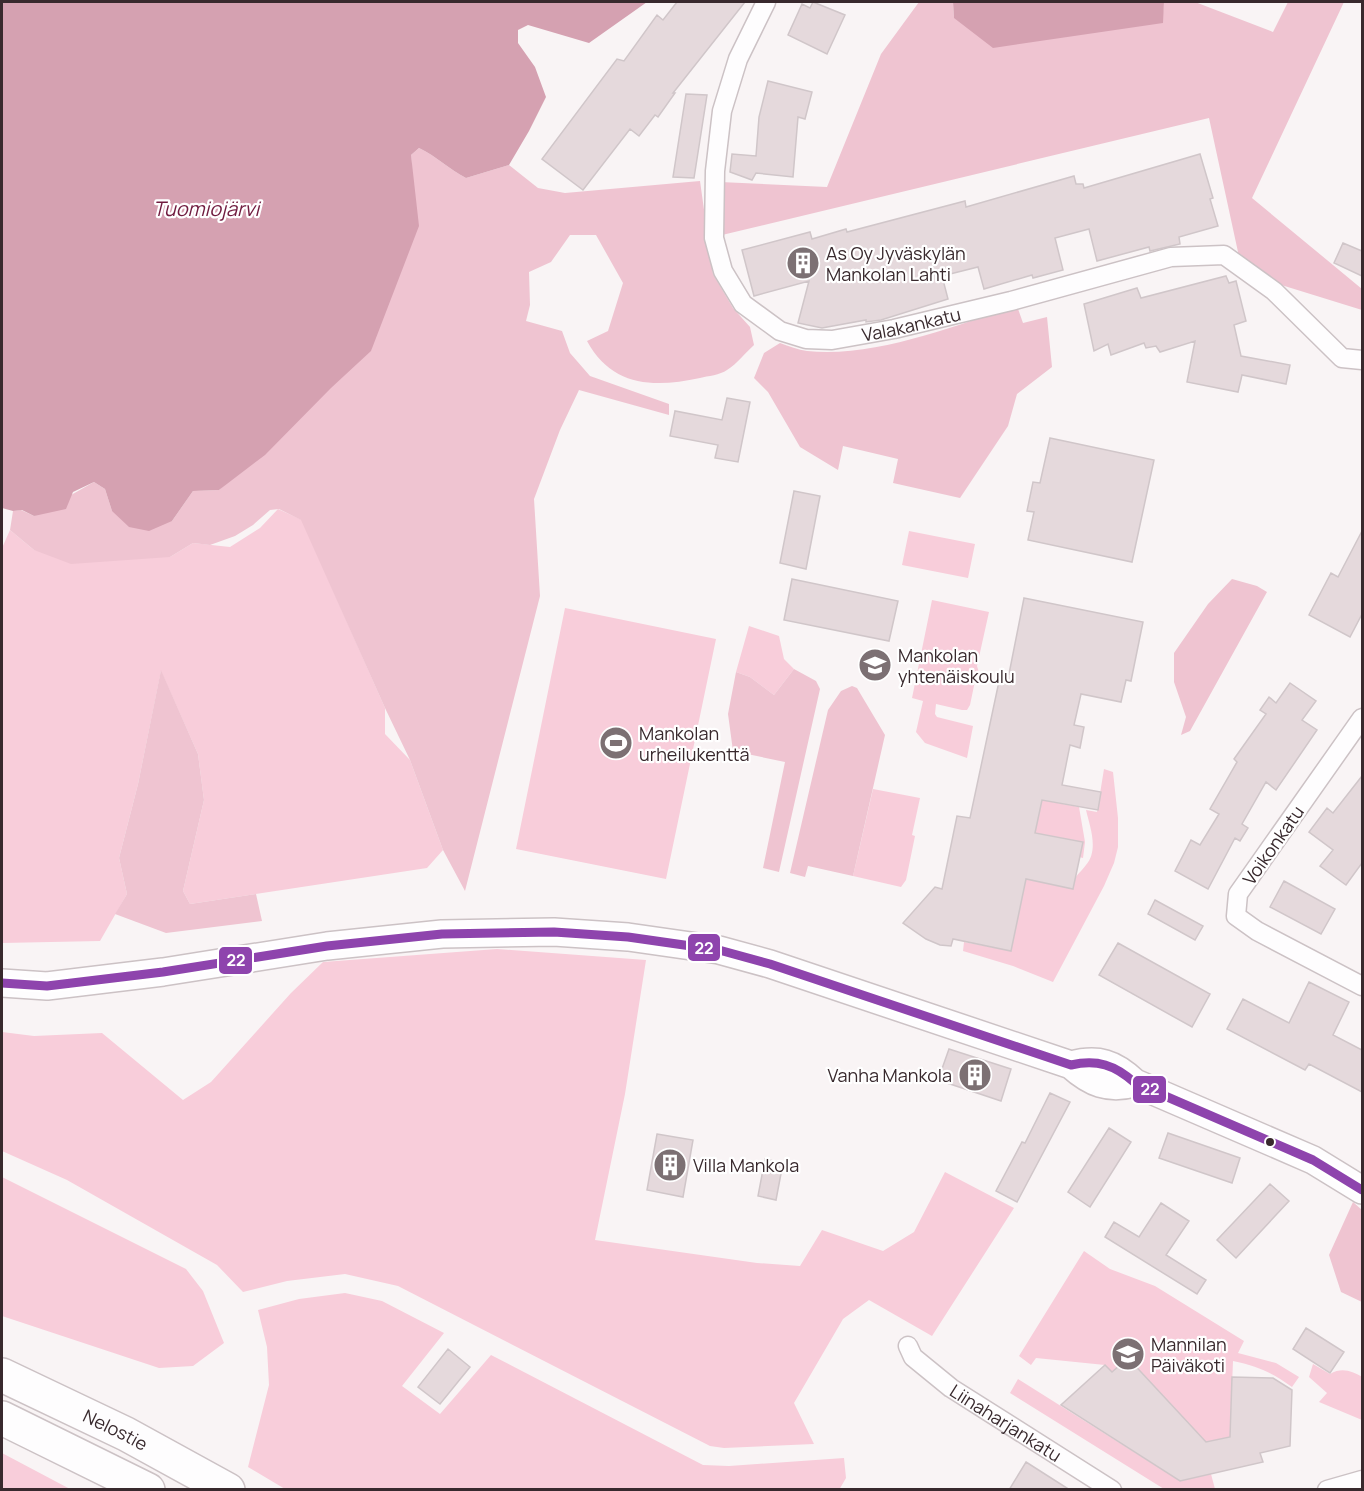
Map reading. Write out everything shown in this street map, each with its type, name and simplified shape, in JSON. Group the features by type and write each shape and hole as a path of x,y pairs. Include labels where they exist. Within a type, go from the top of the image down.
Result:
{"highway":[{"name":"Nelostie","path":"2,1375 126,1434 228,1490"},
{"name":"Nelostie","path":"2,1418 124,1482 148,1490"}],"main road":[{"path":"2,982 47,986 163,972 327,946 442,934 554,932 628,937 719,950 770,964 1071,1065 1089,1060 1108,1065 1121,1070 1134,1083 1313,1160 1362,1190"}],"street":[{"name":"Valakankatu","path":"766,2 738,60 722,111 715,171 714,238 723,271 743,304 780,331 806,339 832,340 1011,301 1170,257 1224,255 1274,291 1342,358 1362,360"},
{"name":"Voikonkatu","path":"1362,718 1238,894 1236,916 1257,931 1362,986"},
{"name":"Liinaharjankatu","path":"908,1346 913,1357 951,1388 1112,1490"},
{"path":"1327,1490 1362,1479"}],"shaded area":[{"path":"919,2 953,2 954,18 1162,23 1164,2 1195,2 1273,32 1288,2 1344,2 1252,198 1362,289 1362,310 1233,270 1238,252 1209,118 722,235 720,182 827,187 881,54"},
{"path":"419,148 466,178 509,165 538,188 565,193 700,181 713,274 733,308 750,327 754,345 731,368 717,374 666,383 651,383 622,376 609,368 597,356 587,341 608,331 623,283 596,235 570,235 551,262 529,272 530,305 526,321 562,331 570,353 590,376 669,404 669,415 579,390 560,430 534,499 540,596 465,891 443,850 410,760 301,520 279,509 270,510 253,525 235,536 210,545 193,543 170,557 71,564 34,550 10,530 13,511 21,510 34,516 94,482 105,489 112,511 172,521 193,491 219,490 371,350 412,173 411,155"},
{"path":"1017,306 1023,323 1047,317 1052,367 1017,394 1008,426 960,498 893,483 898,459 843,446 838,470 800,447 768,392 754,378 764,353 780,343 807,351 860,350 914,339"},
{"path":"278,509 302,520 385,708 385,734 410,760 443,850 427,868 190,904 183,891 204,800 198,754 161,671 138,784 119,858 127,894 100,941 2,943 2,548 10,530 34,550 170,557 193,543 230,547 260,528"},
{"path":"909,531 975,544 968,578 902,565"},
{"path":"1232,579 1257,586 1267,592 1190,731 1181,735 1186,717 1174,682 1174,653 1208,604"},
{"path":"932,600 989,612 977,666 981,679 975,681 970,705 967,710 962,710 936,704 937,717 973,726 967,758 925,743 916,732 923,701 912,698"},
{"name":"Mankolan urheilukenttä","path":"565,608 716,639 666,879 516,849"},
{"path":"749,626 779,636 784,659 794,669 774,695 750,677 736,672"},
{"path":"794,669 816,681 820,689 779,872 763,868 785,762 733,751 728,714 736,672 750,677 774,695"},
{"path":"161,670 198,754 204,800 183,891 190,904 256,894 262,921 166,933 115,914 127,894 119,858 138,784"},
{"path":"852,686 857,688 885,735 853,876 808,866 805,877 790,873 828,710 841,691"},
{"path":"1104,769 1113,772 1118,818 1118,847 1104,886 1053,982 1013,966 963,951 964,942 1011,951 1026,879 1073,889 1076,877 1090,859 1092,852 1091,831 1086,810 1097,812"},
{"path":"873,789 920,798 906,880 901,887 853,876"},
{"path":"1042,800 1079,807 1085,842 1083,858 1079,857 1083,842 1035,833"},
{"path":"497,949 646,960 625,1094 595,1240 757,1263 800,1266 822,1230 883,1251 914,1232 945,1172 1014,1208 932,1336 869,1300 843,1319 794,1403 814,1444 724,1448 710,1446 398,1286 345,1274 287,1281 243,1292 217,1265 67,1180 2,1151 2,1032 34,1036 102,1033 183,1100 211,1082 291,993 323,962"},
{"path":"2,1177 186,1269 203,1291 224,1343 193,1366 159,1368 2,1316"},
{"path":"1353,1202 1362,1210 1362,1302 1341,1292 1329,1255"},
{"path":"1084,1251 1110,1269 1155,1286 1244,1341 1238,1353 1276,1363 1299,1377 1292,1387 1264,1370 1233,1361 1230,1437 1206,1442 1128,1358 1112,1372 1105,1365 1036,1358 1031,1365 1019,1356"},
{"path":"345,1293 382,1301 444,1333 402,1386 440,1414 491,1355 703,1465 729,1466 844,1458 846,1478 839,1490 285,1489 248,1467 269,1385 267,1347 258,1310 299,1299"},
{"path":"1313,1364 1330,1374 1347,1371 1362,1377 1362,1420 1319,1402 1327,1393 1309,1377"},
{"path":"1018,1379 1180,1481 1211,1474 1215,1489 1164,1489 1010,1393"},
{"path":"2,1453 70,1489 2,1489"}],"water":[{"name":"Tuomiojärvi","path":"2,2 647,2 589,43 528,25 518,30 518,43 535,67 546,97 509,165 466,178 419,148 411,155 419,226 371,351 265,455 219,490 193,491 172,521 149,531 129,527 112,511 105,489 94,482 73,492 66,509 34,516 22,510 13,511 2,508"},
{"path":"953,2 1164,2 1163,23 993,48 954,18"}],"building":[{"path":"677,2 745,2 673,93 675,93 658,117 655,115 639,136 630,129 583,190 542,159 617,59 624,61 657,15 663,20"},
{"path":"813,2 845,15 827,54 788,35 802,4 810,8"},
{"path":"768,81 812,92 805,119 798,117 793,177 756,173 752,180 730,172 732,154 756,156 759,117"},
{"path":"686,94 707,95 694,178 673,177"},
{"path":"1200,154 1213,198 1210,199 1218,226 1179,237 1180,244 1150,251 1149,247 1097,261 1089,229 1055,238 1063,270 1033,278 1032,275 984,289 978,267 942,276 948,299 881,320 866,322 866,320 822,328 798,323 809,281 754,296 742,250 810,232 812,239 846,229 847,232 965,201 966,207 1074,176 1076,184 1083,184 1084,188"},
{"path":"1343,243 1362,251 1362,276 1334,263"},
{"path":"1226,276 1229,283 1236,281 1246,321 1234,325 1241,356 1290,365 1286,384 1242,375 1238,392 1187,382 1195,341 1160,352 1156,346 1146,348 1144,343 1111,355 1108,344 1094,351 1084,304 1137,288 1141,298"},
{"path":"727,398 750,402 738,462 715,458 718,445 670,436 675,411 722,420"},
{"path":"1050,438 1154,460 1132,562 1028,540 1034,512 1027,511 1033,482 1040,483"},
{"path":"794,491 820,496 806,569 780,563"},
{"path":"1362,531 1362,614 1350,637 1309,615 1331,573 1338,577"},
{"path":"792,579 898,601 889,641 784,620"},
{"name":"Mankolan yhtenäiskoulu","path":"1024,598 1143,622 1131,681 1126,680 1121,702 1081,694 1074,725 1084,727 1080,748 1070,745 1062,785 1101,792 1098,810 1042,800 1035,833 1083,842 1073,889 1026,879 1011,951 953,939 951,946 940,945 926,939 903,923 935,887 942,889 957,816 970,818 1001,672 1009,674"},
{"path":"1290,683 1316,701 1302,720 1317,730 1276,790 1266,782 1242,824 1248,828 1240,841 1235,838 1208,889 1175,871 1191,840 1200,845 1219,814 1210,809 1237,762 1234,759 1266,714 1260,710 1269,697 1276,703"},
{"path":"1362,776 1362,863 1346,885 1320,866 1333,850 1309,832 1327,808 1333,813"},
{"path":"1284,881 1335,909 1321,934 1270,907"},
{"path":"1155,900 1203,926 1195,940 1148,914"},
{"path":"1118,943 1210,994 1192,1027 1099,975"},
{"path":"1309,982 1349,1002 1333,1035 1362,1050 1362,1092 1309,1064 1305,1070 1227,1029 1243,999 1289,1023"},
{"name":"Vanha Mankola","path":"949,1049 1011,1069 1001,1101 938,1080"},
{"path":"1050,1093 1070,1102 1017,1202 996,1191 1022,1142 1025,1143"},
{"path":"1109,1128 1131,1142 1090,1207 1068,1192"},
{"path":"1168,1133 1240,1158 1232,1183 1159,1158"},
{"name":"Villa Mankola","path":"657,1134 693,1140 683,1197 647,1190"},
{"path":"765,1159 783,1163 776,1200 758,1196"},
{"path":"1270,1184 1289,1201 1236,1258 1217,1240"},
{"path":"1161,1203 1189,1221 1166,1255 1206,1280 1197,1294 1105,1237 1114,1222 1139,1237"},
{"path":"1306,1328 1344,1352 1330,1373 1293,1349"},
{"path":"448,1349 470,1367 440,1404 418,1387"},
{"name":"Mannilan Päiväkoti","path":"1128,1358 1206,1442 1230,1437 1232,1377 1273,1378 1292,1390 1290,1446 1260,1453 1263,1462 1180,1481 1061,1405 1105,1365 1112,1372"},
{"path":"1026,1462 1070,1490 1009,1490"}],"transit line":[{"name":"22","path":"2,983 47,986 163,972 327,946 442,934 554,932 628,937 719,950 770,964 1071,1065 1080,1063 1105,1065 1135,1083 1313,1160 1362,1190"}],"place":[{"name":"As Oy Jyväskylän Mankolan Lahti","path":"803,263"},
{"name":"Mankolan yhtenäiskoulu","path":"875,665"},
{"name":"Mankolan urheilukenttä","path":"616,743"},
{"name":"Vanha Mankola","path":"975,1075"},
{"name":"Villa Mankola","path":"670,1165"},
{"name":"Mannilan Päiväkoti","path":"1128,1354"}]}
